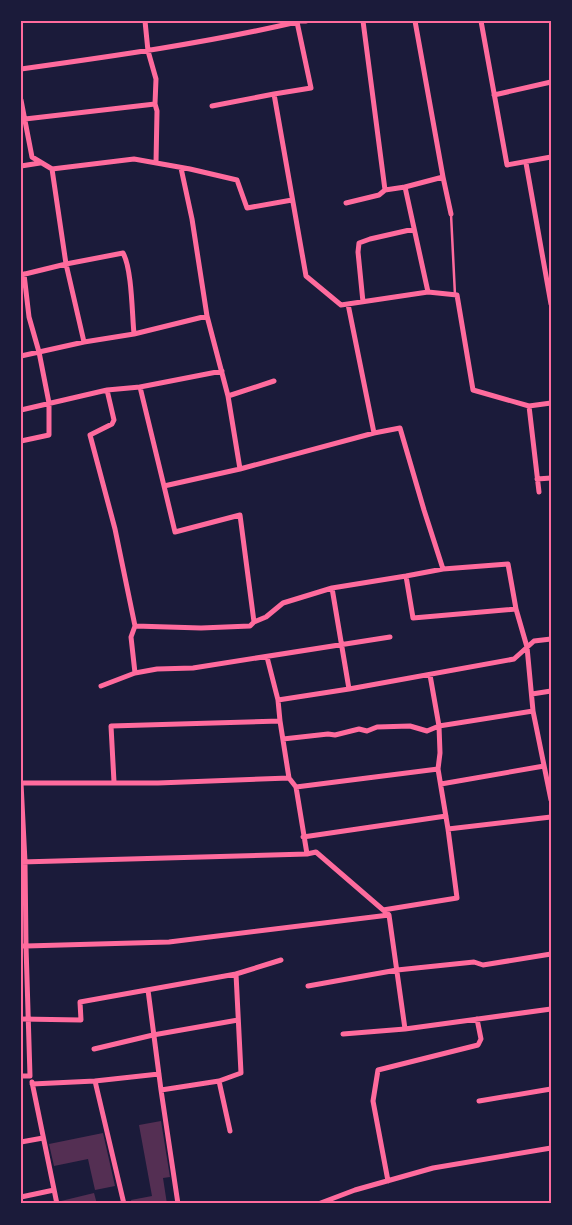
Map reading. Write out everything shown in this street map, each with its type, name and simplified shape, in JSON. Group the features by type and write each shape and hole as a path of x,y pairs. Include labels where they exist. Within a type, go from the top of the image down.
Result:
{"street":[{"path":"145,21 148,52 156,79 156,163"},
{"path":"21,69 148,52 306,21"},
{"path":"363,21 385,190"},
{"path":"415,21 451,214"},
{"path":"481,21 507,165 551,157"},
{"path":"212,106 311,88 297,22"},
{"path":"494,95 551,82"},
{"path":"274,94 306,276 341,305 428,292 457,295 473,390 529,406 551,403"},
{"path":"21,100 32,156 52,170 134,159 237,180 247,208 292,200"},
{"path":"25,119 155,104"},
{"path":"526,162 551,304"},
{"path":"21,166 40,163"},
{"path":"181,168 192,219 207,316 228,396 240,469"},
{"path":"52,170 66,264 84,342"},
{"path":"346,203 379,195 385,190 443,177"},
{"path":"405,187 428,292"},
{"path":"363,302 358,252 359,243 414,230"},
{"path":"21,441 49,435 49,403 39,352 29,317 22,275 123,253 126,258 134,334"},
{"path":"348,304 374,433"},
{"path":"21,356 84,342 134,334 207,316"},
{"path":"21,410 107,390 140,387 222,370"},
{"path":"228,396 274,380"},
{"path":"140,387 175,532 240,515 254,622"},
{"path":"107,390 114,420 112,424 90,435 115,530 135,626 131,637 135,673"},
{"path":"529,406 539,492"},
{"path":"164,486 240,469 374,433 400,428 443,569"},
{"path":"537,479 551,478"},
{"path":"135,626 201,628 250,626 254,622 266,617 283,603 332,588 443,569 508,564 516,609 527,647 533,711 551,800"},
{"path":"406,576 413,618 516,609"},
{"path":"332,588 349,689"},
{"path":"101,686 135,673 157,669 193,668 390,637"},
{"path":"278,700 430,675 514,658 534,641 551,640"},
{"path":"267,657 278,700 289,778 296,787 307,854"},
{"path":"383,910 457,898 438,769 440,753 439,726 430,675"},
{"path":"532,694 551,691"},
{"path":"283,739 328,734 335,735 377,727 410,726 427,731 439,726 533,711"},
{"path":"114,782 111,726 280,721"},
{"path":"441,784 544,766"},
{"path":"296,787 438,769"},
{"path":"57,1204 30,1076 24,946 21,782 168,783 289,778"},
{"path":"303,837 446,816"},
{"path":"448,829 551,817"},
{"path":"23,862 307,854 316,852 389,915 405,1029"},
{"path":"24,946 169,942 389,915"},
{"path":"308,986 397,970 474,962 482,965 551,954"},
{"path":"21,1019 81,1020 80,1002 236,974 281,960"},
{"path":"161,1090 219,1081 241,1073 236,974"},
{"path":"148,990 178,1204"},
{"path":"344,1034 405,1029 551,1009"},
{"path":"388,1181 373,1101 378,1070 478,1045 481,1039 477,1019"},
{"path":"94,1050 153,1035 238,1020"},
{"path":"32,1084 95,1081 159,1074"},
{"path":"21,1076 30,1076"},
{"path":"95,1081 124,1204"},
{"path":"219,1081 230,1131"},
{"path":"479,1101 551,1089"},
{"path":"21,1142 43,1138"},
{"path":"318,1204 355,1190 433,1168 551,1148"},
{"path":"21,1197 54,1190"}],"lane":[{"path":"451,214 455,295"}],"building":[{"path":"161,1121 170,1177 163,1178 167,1204 132,1204 131,1200 152,1196 139,1125"},
{"path":"103,1133 115,1186 95,1190 88,1159 54,1166 49,1144"},
{"path":"94,1193 97,1204 61,1204 61,1201"}]}
